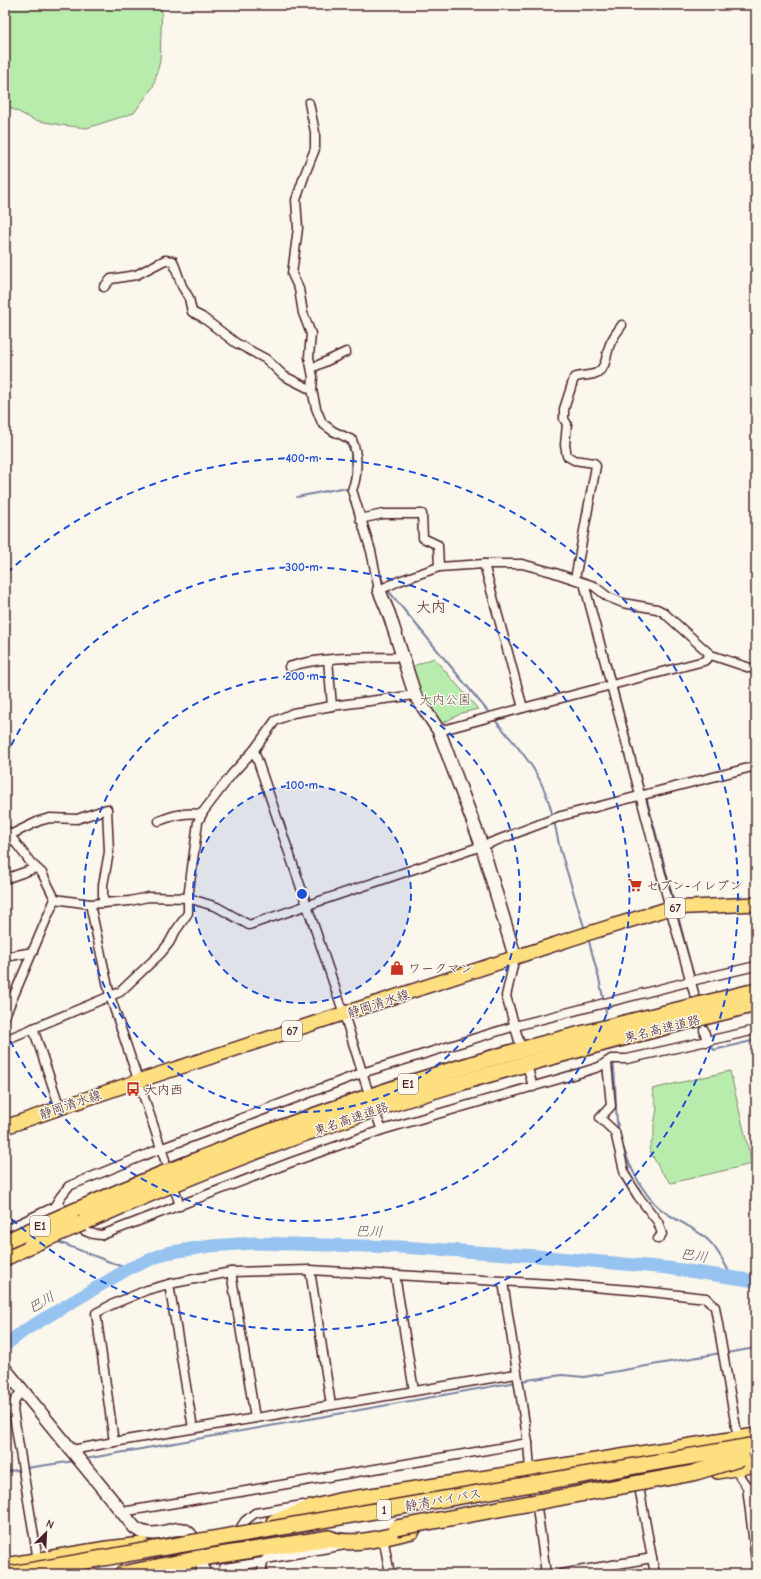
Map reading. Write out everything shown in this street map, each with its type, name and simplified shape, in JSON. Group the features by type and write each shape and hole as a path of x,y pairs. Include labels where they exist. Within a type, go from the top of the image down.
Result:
{"highway":[{"name":"東名高速道路","path":"6,1238 267,1132 434,1076 531,1047 756,990"},
{"name":"東名高速道路","path":"5,1258 31,1245 202,1172 341,1121 430,1092 557,1055 756,1004"},
{"path":"5,1566 107,1549 194,1540 380,1501 561,1469 677,1454 733,1443 756,1436"},
{"path":"274,1522 330,1503 530,1470 733,1443"},
{"name":"静清バイパス","path":"11,1574 733,1443 756,1445"},
{"path":"329,1538 396,1528 693,1473 745,1460"},
{"name":"静清バイパス","path":"68,1574 745,1460"},
{"name":"1","path":"128,1573 154,1571 201,1558 329,1538 336,1541 355,1542 537,1508 639,1487 745,1460 756,1464"},
{"path":"5,1560 37,1554 63,1556"}],"main road":[{"name":"静岡清水線","path":"5,1126 515,957 670,908 756,904"}],"street":[{"path":"309,103 315,132 315,149 296,200 298,228 292,274 299,289 304,313 311,334 309,357 314,377 312,390 316,408 322,423 333,431 352,440 355,447 355,483 352,490 371,551 379,590 389,614 415,695 439,732 482,846 515,957 506,996 519,1041"},
{"path":"104,287 111,279 136,275 165,260 173,261 182,286 189,298 192,312 202,317 236,343 266,359 284,376 312,390"},
{"path":"575,579 596,466 594,462 574,460 567,456 567,424 564,419 564,409 574,378 577,376 596,373 601,370 608,357 609,346 622,325"},
{"path":"312,368 346,352"},
{"path":"360,519 383,514 422,514 423,538 438,545 439,567"},
{"path":"484,564 523,708"},
{"path":"379,590 399,581 439,567 484,564 522,564 594,586 608,597 623,604 663,612 673,619 711,655 756,670"},
{"path":"584,583 610,685 694,993"},
{"path":"439,732 523,708 704,661 711,655"},
{"path":"289,667 300,663 328,660 402,657"},
{"path":"328,660 332,706"},
{"path":"5,1040 120,992 161,953 188,913 188,898 196,830 202,814 232,774 254,750 275,721 293,713 332,706 415,695"},
{"path":"254,750 344,1014 367,1088"},
{"path":"55,899 90,904 130,902 148,897 188,898 218,907 249,926 482,846 561,816 756,766"},
{"path":"5,1016 7,1008 33,952 55,899 42,873 36,868 7,832 50,818 76,818 107,809 109,852 103,886 103,903"},
{"path":"159,821 176,814 202,814"},
{"path":"5,879 36,868"},
{"path":"90,904 110,996 164,1160"},
{"path":"5,957 33,952"},
{"path":"6,1238 21,1223 50,1210 58,1203 61,1196 69,1186 160,1149 362,1073 515,1026 756,966"},
{"path":"33,1028 60,1108"},
{"path":"704,1030 707,1042"},
{"path":"58,1203 62,1212 80,1230 102,1236 292,1162 382,1130 583,1072 612,1061 707,1042 756,1030"},
{"path":"612,1061 611,1106 600,1118 615,1132 626,1175 638,1196 658,1222 662,1234 658,1239"},
{"path":"529,1072 533,1087"},
{"path":"378,1120 382,1130"},
{"path":"176,1193 180,1206"},
{"path":"310,1270 331,1404"},
{"path":"114,1442 96,1313 147,1290 169,1284 231,1272 310,1270 576,1286 706,1298 715,1307 733,1443 745,1460 740,1477 752,1486 756,1561"},
{"path":"231,1272 255,1418"},
{"path":"395,1276 414,1391"},
{"path":"503,1282 516,1374 528,1443 530,1470 546,1574"},
{"path":"169,1284 194,1428"},
{"path":"5,1370 135,1528 142,1533 148,1534 178,1528 184,1530 194,1540 201,1558 204,1574"},
{"path":"72,1450 331,1404 516,1374"},
{"path":"22,1390 15,1400 13,1410 37,1554"},
{"path":"122,1512 528,1443"},
{"path":"639,1487 655,1574"},
{"path":"239,1530 245,1521 255,1513 304,1505 330,1503"},
{"path":"383,1537 390,1574"},
{"path":"224,1568 263,1562 266,1559 339,1547 355,1542"},
{"path":"561,1574 652,1558"},
{"path":"263,1562 263,1574"}],"green space":[{"path":"5,5 162,5 160,61 153,87 134,113 87,128 34,120 5,105"},
{"name":"大内公園","path":"434,658 478,709 462,713 439,725 419,694 411,667"},
{"path":"730,1071 752,1164 671,1183 660,1170 649,1149 654,1136 654,1125 657,1109 652,1089"}],"waterway":[{"path":"321,427 332,436 337,437"},
{"path":"345,440 351,452 351,480"},
{"path":"297,497 341,488 349,490"},
{"path":"369,531 377,561"},
{"path":"378,568 384,584"},
{"path":"386,588 490,714"},
{"path":"592,590 591,594 615,682"},
{"path":"616,686 644,792"},
{"path":"494,719 522,753 537,775 544,788 553,817"},
{"path":"646,796 674,902"},
{"path":"554,821 560,849 585,930"},
{"path":"677,912 694,978"},
{"path":"588,938 604,1002"},
{"path":"605,1006 606,1013"},
{"path":"712,1047 714,1050 756,1040"},
{"path":"613,1060 619,1132 625,1154 635,1175 647,1195 660,1209 696,1231 713,1245 732,1277"},
{"path":"56,1241 128,1269"},
{"name":"巴川","path":"5,1345 25,1330 128,1269 166,1253 210,1246 254,1243 401,1247 537,1256 668,1268 756,1281"},
{"path":"726,1353 756,1348"},
{"path":"520,1381 562,1375 584,1377 721,1353"},
{"path":"85,1459 516,1382"},
{"path":"26,1468 75,1461"},
{"path":"5,1472 22,1469"}],"place":[{"name":"セブン-イレブン","path":"635,885"},
{"name":"ワークマン","path":"397,968"},
{"name":"大内西","path":"133,1089"}],"district":[{"name":"大内","path":"431,607"}]}
